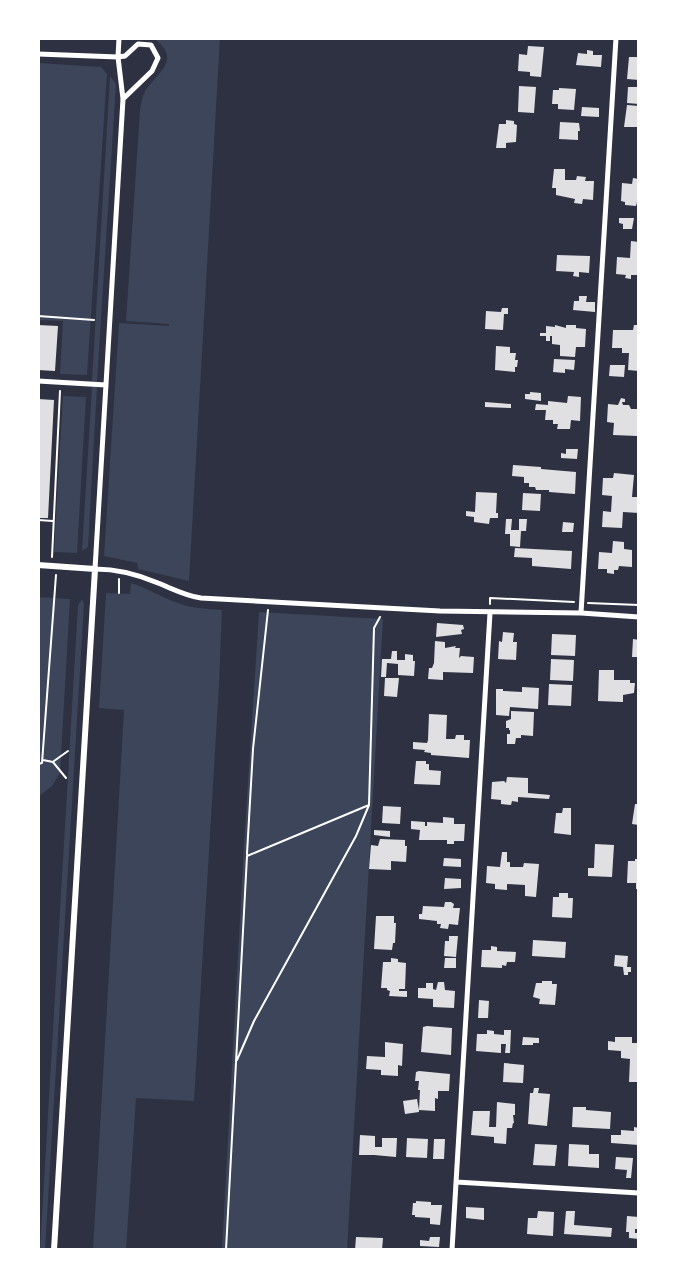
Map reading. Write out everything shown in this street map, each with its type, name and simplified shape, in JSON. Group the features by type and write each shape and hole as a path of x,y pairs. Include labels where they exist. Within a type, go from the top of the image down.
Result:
{"street":[{"path":"54,1250 123,99 119,38"},
{"path":"581,613 616,38"},
{"path":"38,54 118,57 125,56 138,44 151,45 158,58 152,71 123,99"},
{"path":"38,381 106,385"},
{"path":"38,565 120,570 192,597 490,613 581,613 639,617"},
{"path":"452,1250 490,613"},
{"path":"456,1182 639,1193"}],"path":[{"path":"38,316 94,320"},
{"path":"38,764 43,760 56,579 53,521 61,383"},
{"path":"38,520 53,521"},
{"path":"119,593 120,570"},
{"path":"50,579 56,579"},
{"path":"490,598 576,602"},
{"path":"226,1250 253,749 268,602"},
{"path":"589,603 639,605"},
{"path":"236,1062 254,1021 356,836 369,805 374,628 382,608"},
{"path":"53,762 68,751"},
{"path":"38,753 43,754"},
{"path":"43,760 53,762 66,778"},
{"path":"247,856 369,805"}],"shaded area":[{"path":"153,38 220,38 189,581 138,569 137,563 104,556 119,323 169,326 126,321 140,107 145,91 167,59 162,46"},
{"path":"38,63 101,67 107,74 87,375 60,374 63,321 38,320"},
{"path":"110,76 116,84 97,382 92,381"},
{"path":"92,387 97,387 88,547 82,551"},
{"path":"63,396 86,397 77,553 54,552"},
{"path":"131,583 181,604 222,610 219,685 194,1101 136,1098 126,1250 93,1250 124,710 99,708 106,593 130,594"},
{"path":"38,597 70,599 60,773 52,786 38,797"},
{"path":"82,599 45,1250 40,1250 78,605"},
{"path":"259,612 383,619 347,1250 222,1250"}],"building":[{"path":"528,46 544,47 541,77 518,71 519,54 527,55"},
{"path":"587,50 593,51 593,55 602,55 601,67 576,65 578,53 587,54"},
{"path":"629,57 639,57 639,80 627,79"},
{"path":"519,86 536,87 534,113 518,112"},
{"path":"628,87 639,87 639,104 627,103"},
{"path":"576,89 574,110 558,109 558,104 552,104 553,90"},
{"path":"627,105 639,106 639,127 624,127"},
{"path":"582,107 599,108 599,117 581,116"},
{"path":"506,120 514,121 517,125 516,142 506,143 506,148 496,148 499,124 506,124"},
{"path":"560,122 579,123 578,140 559,139"},
{"path":"554,169 565,169 565,180 576,180 577,176 586,177 585,181 594,181 593,200 583,199 582,204 574,203 575,199 556,195 556,188 552,188"},
{"path":"633,178 639,179 639,203 636,206 625,205 621,201 622,183 632,184"},
{"path":"619,218 634,218 632,229 623,229"},
{"path":"631,241 639,242 639,275 631,275 631,279 616,274 617,257 630,258"},
{"path":"557,255 590,256 589,273 579,272 579,277 573,276 574,272 556,271"},
{"path":"579,296 587,296 586,302 595,302 595,312 573,310 574,301 579,301"},
{"path":"502,308 508,308 508,314 504,314 503,330 485,329 486,311 501,312"},
{"path":"38,325 58,326 55,371 38,370"},
{"path":"566,325 576,325 576,328 586,329 585,347 576,347 575,357 560,356 560,345 552,344 552,336 550,341 546,341 546,336 540,336 540,333 546,333 546,326 566,328"},
{"path":"634,325 639,325 639,371 628,370 629,353 622,353 622,348 612,348 613,330 633,330"},
{"path":"496,346 510,347 510,353 516,353 515,372 495,370"},
{"path":"554,359 575,360 574,370 553,372"},
{"path":"610,365 625,365 624,377 609,376"},
{"path":"541,393 541,401 525,399 525,394"},
{"path":"568,396 581,397 580,421 571,420 570,429 557,429 558,424 553,424 553,420 545,420 546,410 535,410 536,404 548,405 548,401 567,403"},
{"path":"621,398 625,399 623,405 639,409 637,436 613,435 614,423 607,422 608,404 618,405"},
{"path":"38,399 54,400 48,518 38,518"},
{"path":"485,402 511,404 511,408 485,407"},
{"path":"566,449 578,449 577,459 561,458 561,453 566,454"},
{"path":"513,465 576,472 575,494 529,487 529,483 524,483 524,477 512,476"},
{"path":"614,473 634,475 632,497 639,497 639,513 623,512 622,528 602,527 603,511 611,512 612,496 602,495 603,478 613,478"},
{"path":"476,492 497,493 498,518 490,518 489,524 474,522 474,517 466,516 466,511 475,512"},
{"path":"523,493 541,494 540,511 522,510"},
{"path":"506,519 512,519 511,530 519,530 519,519 527,519 526,531 521,531 520,547 510,546 510,534 505,534"},
{"path":"563,522 574,523 573,532 562,532"},
{"path":"613,541 624,542 624,549 632,550 632,567 619,566 614,574 607,573 607,569 598,569 599,552 612,553"},
{"path":"515,548 572,551 571,569 532,566 532,558 514,557"},
{"path":"437,623 463,625 464,629 461,630 462,634 436,637"},
{"path":"503,632 514,633 516,660 498,659"},
{"path":"552,634 576,635 575,656 551,655"},
{"path":"633,639 639,640 639,657 632,657"},
{"path":"435,641 445,642 445,648 460,648 459,658 474,657 473,673 443,672 443,680 428,679 429,668 434,663"},
{"path":"392,651 397,651 397,660 405,660 405,654 413,655 414,676 398,675 398,664 387,663 386,677 381,677 382,659 391,659"},
{"path":"551,659 574,660 573,681 550,680"},
{"path":"599,670 614,670 614,680 635,683 634,693 623,695 623,702 598,701"},
{"path":"385,678 399,678 397,697 384,696"},
{"path":"549,684 572,685 571,706 548,705"},
{"path":"522,687 539,688 538,709 510,707 509,716 496,715 496,689 522,692"},
{"path":"511,711 534,712 533,736 521,735 521,738 516,738 515,744 507,744 510,730 506,728 506,721 511,719"},
{"path":"429,714 447,715 446,739 464,735 464,740 470,740 469,758 431,755 425,750 413,749 413,742 427,743"},
{"path":"416,761 426,761 429,770 441,771 440,785 414,784"},
{"path":"507,777 528,778 528,793 550,795 549,799 518,797 518,802 512,801 511,805 491,799 492,782 506,783"},
{"path":"635,804 639,804 639,825 632,824"},
{"path":"383,806 401,807 400,824 382,823"},
{"path":"563,808 571,808 571,835 554,833 556,813 562,813"},
{"path":"443,817 454,818 454,824 465,824 464,841 447,844 447,840 419,840 420,830 411,829 411,821 425,822 427,826 427,822 443,823"},
{"path":"374,830 390,831 390,837 374,835"},
{"path":"380,839 405,840 406,862 391,861 391,870 369,869 371,845 378,846"},
{"path":"595,844 614,845 612,877 588,876 588,868 594,868"},
{"path":"502,852 507,852 510,867 523,867 524,863 539,864 536,897 525,896 525,885 507,884 507,890 495,889 495,884 486,883 487,866 500,867"},
{"path":"444,858 461,859 461,867 443,866"},
{"path":"639,859 639,889 636,889 636,883 627,883 628,861"},
{"path":"445,878 461,879 461,888 444,889"},
{"path":"559,893 568,893 568,898 573,898 572,918 552,917 553,897 559,897"},
{"path":"445,902 454,904 453,908 460,908 458,925 449,924 448,929 440,928 441,924 437,921 419,919 423,906 444,907"},
{"path":"376,916 394,916 395,943 392,950 374,949"},
{"path":"449,936 458,936 456,957 444,956 445,941 449,941"},
{"path":"533,940 566,942 565,958 532,956"},
{"path":"491,946 497,947 497,951 516,952 515,962 507,962 502,968 481,967 482,950 491,950"},
{"path":"615,955 628,956 627,967 631,967 631,972 628,975 624,975 623,967 614,966"},
{"path":"391,958 406,963 405,989 399,991 407,991 407,997 389,996 387,988 381,988 383,962 391,962"},
{"path":"445,958 456,958 456,968 444,968"},
{"path":"438,982 444,982 445,990 455,991 454,1008 433,1007 433,999 418,998 418,988 426,988 426,983 433,983 436,990"},
{"path":"536,983 557,984 555,1005 539,1004 540,999 533,997"},
{"path":"479,1000 489,1001 488,1018 478,1018"},
{"path":"423,1027 452,1028 451,1055 421,1052"},
{"path":"487,1030 504,1035 504,1030 511,1030 510,1053 505,1053 506,1044 501,1044 501,1053 476,1051 477,1034 487,1034"},
{"path":"523,1037 539,1038 539,1043 522,1045"},
{"path":"615,1037 632,1037 632,1043 639,1043 639,1082 629,1082 630,1059 621,1058 621,1051 608,1050 608,1041 615,1042"},
{"path":"385,1042 403,1044 402,1066 398,1065 398,1076 381,1075 381,1070 366,1069 367,1056 385,1057"},
{"path":"504,1063 524,1065 523,1083 503,1082"},
{"path":"416,1072 450,1074 449,1091 438,1091 435,1111 419,1110 419,1081 415,1081"},
{"path":"534,1088 539,1088 538,1093 550,1094 547,1126 528,1124 530,1093"},
{"path":"417,1099 419,1112 405,1114 403,1101"},
{"path":"497,1102 515,1104 514,1123 512,1128 507,1128 506,1144 494,1143 494,1137 471,1135 473,1111 490,1111 489,1127 496,1127"},
{"path":"573,1107 611,1112 610,1129 572,1127"},
{"path":"634,1127 639,1128 639,1145 611,1143 611,1135 621,1135 621,1130 634,1131"},
{"path":"360,1135 375,1136 375,1147 382,1147 382,1138 397,1138 396,1157 359,1155"},
{"path":"407,1138 428,1139 427,1158 406,1157"},
{"path":"434,1139 445,1139 444,1159 433,1159"},
{"path":"535,1144 557,1145 555,1166 533,1165"},
{"path":"569,1144 589,1145 589,1154 599,1154 599,1168 568,1166"},
{"path":"616,1157 633,1158 631,1178 626,1178 627,1170 615,1169"},
{"path":"416,1201 442,1205 440,1225 430,1224 430,1218 412,1215"},
{"path":"466,1207 484,1208 484,1220 466,1218"},
{"path":"538,1211 554,1212 553,1236 527,1234 528,1218 537,1218"},
{"path":"566,1211 575,1211 574,1225 612,1228 611,1237 564,1234"},
{"path":"627,1216 639,1217 639,1229 635,1229 635,1233 639,1233 639,1239 629,1238 629,1232 626,1232"},
{"path":"356,1237 383,1238 382,1250 355,1250"},
{"path":"430,1237 440,1237 439,1247 420,1246 420,1240 429,1241"}]}
